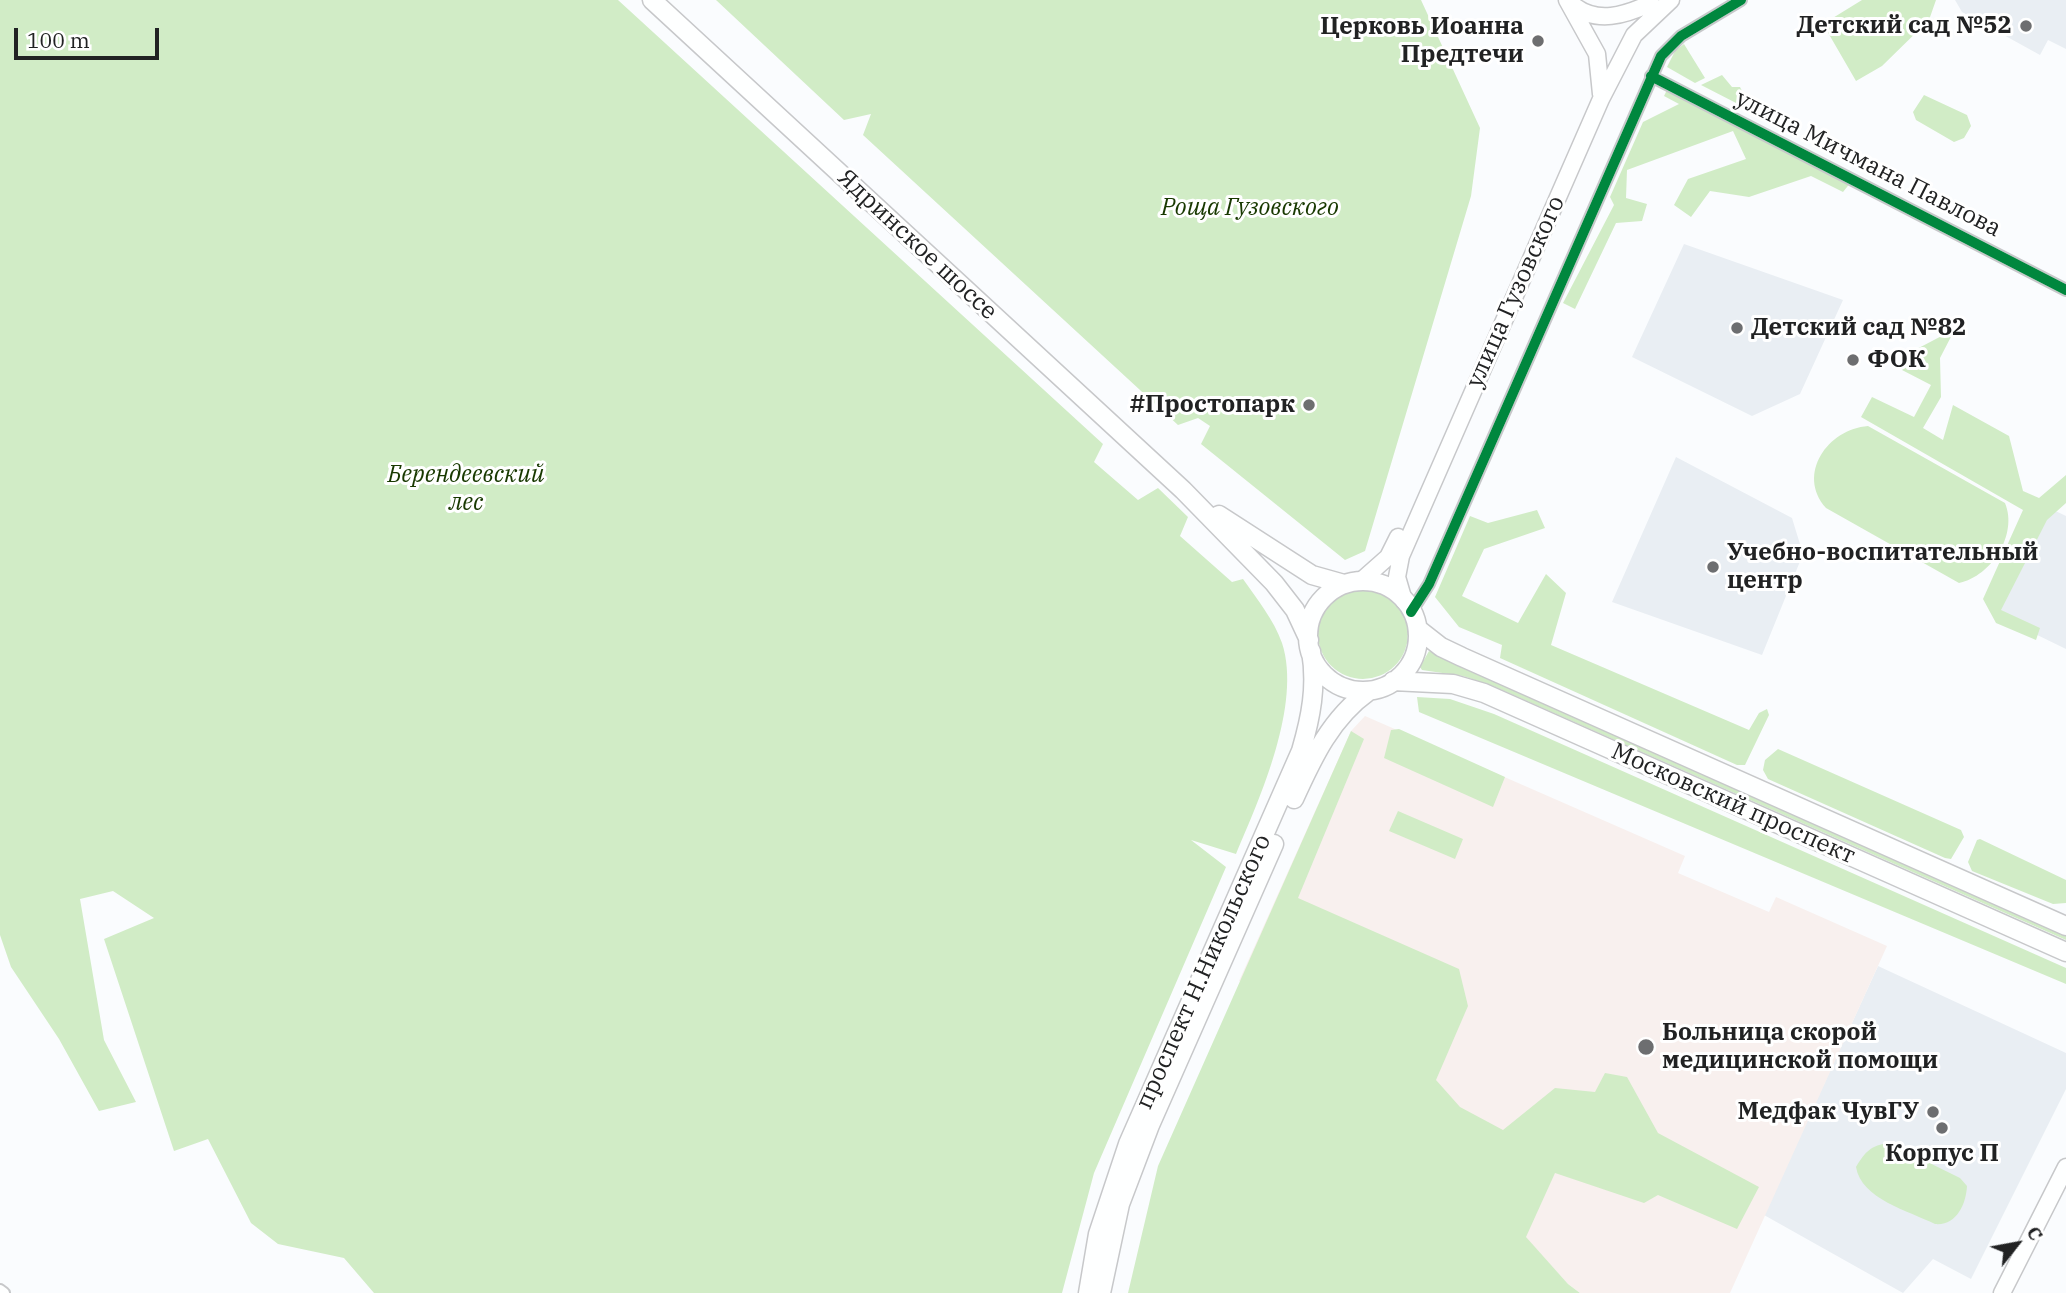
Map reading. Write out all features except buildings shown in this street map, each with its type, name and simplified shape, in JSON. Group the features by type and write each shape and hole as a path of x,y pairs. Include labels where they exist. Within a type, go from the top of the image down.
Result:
{"main road":[{"name":"Ядринское шоссе","path":"652,0 1182,490 1274,583 1295,610 1310,646"},
{"path":"1554,0 1571,24 1590,66 1597,98"},
{"path":"1567,0 1590,38 1602,78 1597,98"},
{"path":"1567,0 1582,12 1598,16 1622,15 1653,1"},
{"name":"улица Гузовского","path":"1602,78 1620,48 1671,0"},
{"name":"улица Гузовского","path":"1362,580 1391,551 1620,48 1625,30 1653,1"},
{"path":"1571,24 1590,38 1620,48"},
{"name":"улица Гузовского","path":"1411,614 1397,577 1401,556 1597,98"},
{"name":"Ядринское шоссе","path":"1182,490 1312,575 1343,584"},
{"path":"1362,580 1388,587 1411,614 1411,662 1393,681 1369,691 1349,690 1333,681 1310,646 1314,610 1325,596 1343,584 1362,580"},
{"name":"Московский проспект","path":"1411,614 1441,648 2066,926"},
{"name":"проспект Н.Никольского","path":"1088,1293 1098,1234 1128,1144 1301,751 1312,709 1314,670 1310,646"},
{"name":"Московский проспект","path":"1393,681 1453,684 1484,693 2066,952"},
{"name":"проспект Н.Никольского","path":"1101,1293 1120,1204 1150,1125 1300,785 1336,720 1369,691"},
{"path":"2009,1290 2065,1177"}],"street":[{"path":"1411,614 1429,584 1661,56 1673,42 1741,0"},
{"name":"улица Мичмана Павлова","path":"1651,76 2066,290"},
{"path":"0,1290 4,1293"}],"shaded area":[{"name":"Детский сад №52","path":"1955,0 2066,0 2066,49 2048,40 2040,55 1962,12"},
{"name":"Детский сад №82","path":"1684,244 1843,300 1800,394 1752,416 1632,357"},
{"name":"Учебно-воспитательный центр","path":"1676,457 1792,518 1803,554 1762,655 1612,602"},
{"path":"2043,505 2066,516 2066,649 1990,612"},
{"name":"Больница скорой медицинской помощи","path":"1365,716 1685,856 1678,873 1769,912 1776,897 1887,946 1730,1293 1580,1293 1568,1284 1525,1237 1554,1173 1239,981 1351,731"},
{"name":"Медфак ЧувГУ","path":"1878,966 2066,1053 2066,1089 1971,1279 1933,1259 1903,1293 1764,1215"}],"green space":[{"name":"Берендеевский лес","path":"0,0 618,0 1103,444 1094,462 1138,500 1158,488 1188,517 1180,536 1232,582 1243,579 1274,626 1282,643 1287,667 1287,694 1276,750 1236,854 1191,840 1226,867 1094,1173 1062,1293 374,1293 344,1258 278,1244 251,1223 208,1139 174,1151 104,939 154,918 113,891 80,899 104,1040 136,1102 99,1111 59,1039 11,967 0,935"},
{"name":"Роща Гузовского","path":"716,0 1421,0 1480,128 1471,196 1365,551 1345,560 1201,444 1210,426 1198,418 1178,425 863,135 871,114 844,120"},
{"path":"1862,0 1936,0 1929,20 1882,66 1856,81 1823,24"},
{"path":"1684,44 1705,78 1695,83 1667,67 1675,51"},
{"path":"1722,75 1732,87 1740,87 1744,95 1738,104 1701,85"},
{"path":"1668,88 1851,182 1843,192 1811,176 1749,197 1710,191 1691,217 1674,205 1688,179 1746,159 1733,131 1627,170 1626,198 1647,204 1642,221 1616,223 1575,309 1563,303 1614,205 1610,197 1643,122 1679,104 1664,96"},
{"path":"1924,95 1967,115 1971,126 1964,138 1954,142 1916,120 1913,112"},
{"path":"1955,329 1940,358 1941,397 1923,428 1943,440 1953,405 2009,436 2023,491 2039,498 2066,475 2066,503 2047,520 2001,610 2040,628 2036,640 1996,623 1983,599 2023,510 1861,417 1872,397 1914,417 1931,385 1902,370 1911,352"},
{"path":"1868,426 2005,503 2008,528 2005,540 1999,552 1982,572 1959,583 1826,508 1814,481 1821,455 1840,435"},
{"path":"1537,510 1545,528 1484,549 1462,596 1518,623 1546,574 1566,593 1551,645 1749,730 1759,713 1767,709 1769,715 1745,765 1737,765 1500,658 1502,645 1459,627 1435,597 1470,516 1488,523"},
{"path":"1363,589 1380,593 1395,602 1404,617 1408,634 1404,651 1395,666 1380,675 1363,679 1346,675 1331,666 1322,651 1318,634 1322,617 1331,602 1346,593"},
{"path":"1429,651 2066,935 2066,940 1493,686 1463,676 1422,670 1420,667"},
{"path":"1417,697 1450,699 1494,714 2066,968 2066,984 1419,712"},
{"path":"1399,729 1505,777 1493,807 1384,758 1391,730"},
{"path":"1351,731 1364,739 1298,898 1459,969 1468,1006 1436,1080 1460,1107 1503,1130 1555,1088 1595,1092 1605,1073 1627,1077 1658,1133 1759,1187 1737,1229 1658,1195 1644,1203 1555,1173 1526,1237 1568,1284 1580,1293 1128,1293 1158,1166"},
{"path":"1778,749 1961,830 1964,837 1951,859 1945,858 1768,779 1763,770 1765,760"},
{"path":"1398,811 1463,839 1455,859 1389,831"},
{"path":"1980,839 2066,880 2066,903 2053,904 1972,871 1968,862 1977,840"},
{"path":"1889,1143 1960,1178 1967,1186 1965,1200 1954,1218 1949,1222 1935,1224 1888,1203 1867,1188 1856,1167 1869,1150"}],"cycle path":[{"path":"1411,612 1429,584 1661,56 1681,36 1741,0"},
{"path":"1651,76 2066,290"}],"place":[{"name":"Детский сад №52","path":"2026,26"},
{"name":"Церковь Иоанна Предтечи","path":"1538,41"},
{"name":"Детский сад №82","path":"1737,328"},
{"name":"ФОК","path":"1853,360"},
{"name":"#Простопарк","path":"1309,405"},
{"name":"Учебно-воспитательный центр","path":"1713,567"},
{"name":"Больница скорой медицинской помощи","path":"1646,1047"},
{"name":"Медфак ЧувГУ","path":"1933,1112"},
{"name":"Корпус П","path":"1942,1128"}]}
